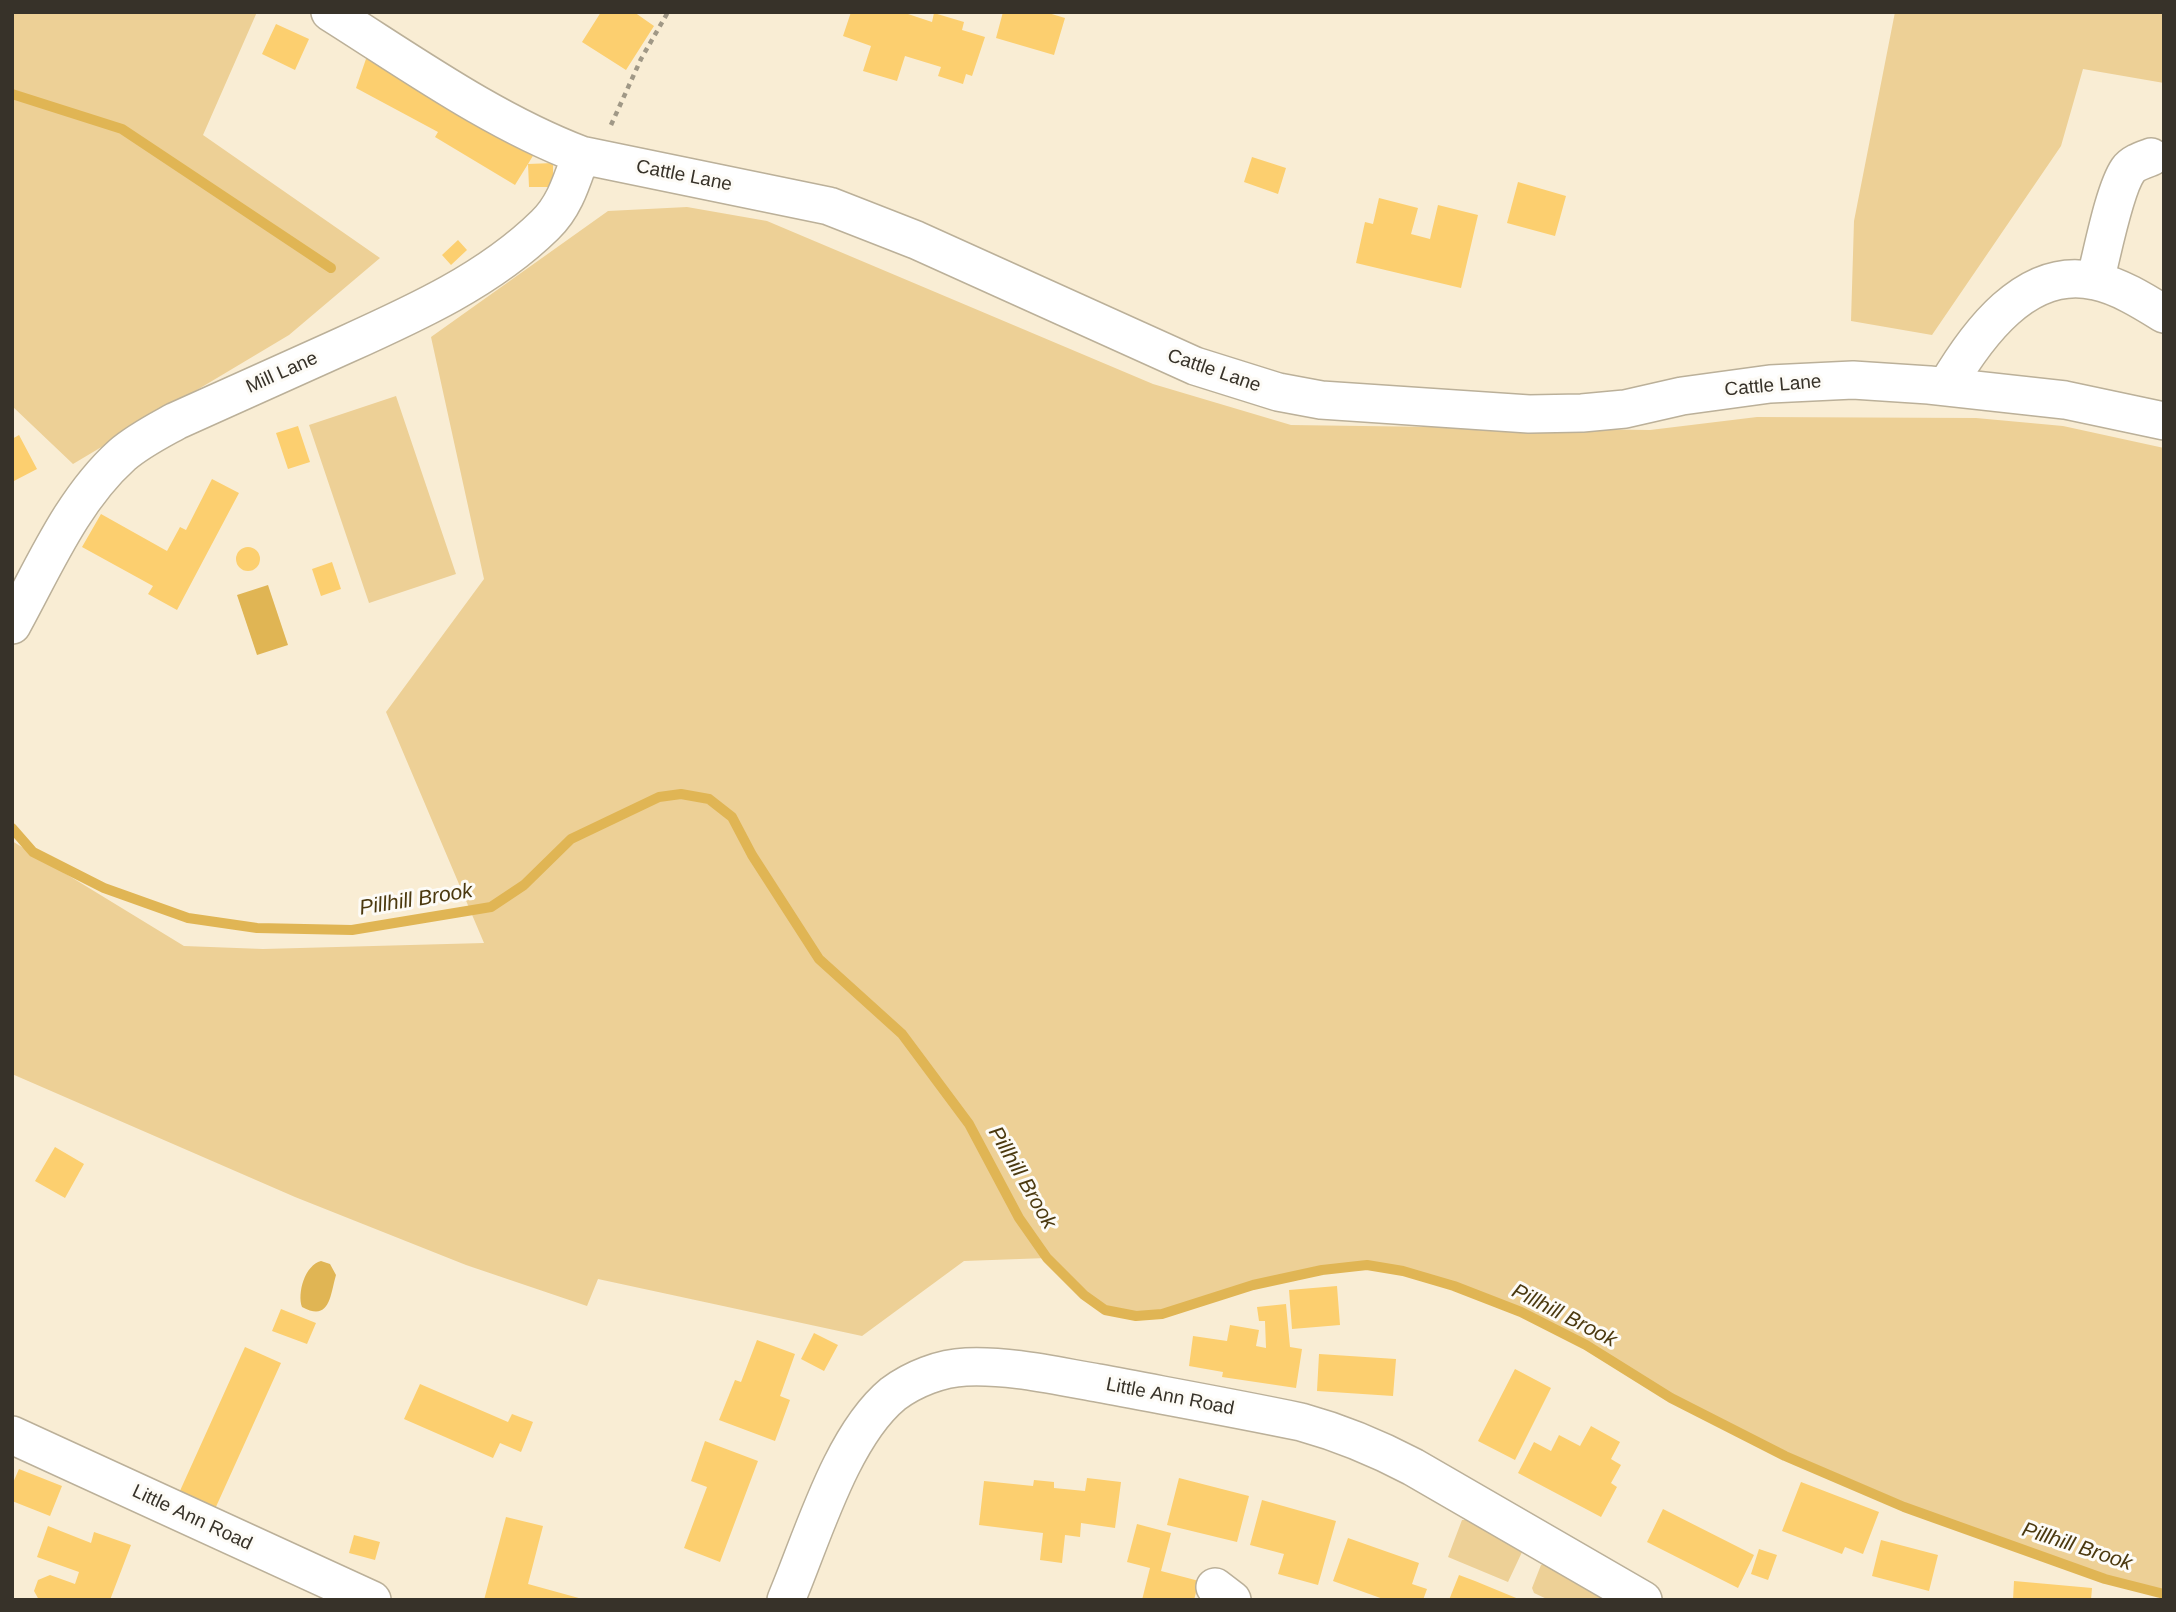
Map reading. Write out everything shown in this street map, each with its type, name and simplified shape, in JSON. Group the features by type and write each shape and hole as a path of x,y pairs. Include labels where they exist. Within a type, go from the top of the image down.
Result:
{"street":[{"name":"Cattle Lane","path":"330,12 501,118 548,142 581,155 829,206 916,240 1195,366 1278,393 1321,400 1529,414 1625,410 1682,396 1731,388 1853,380 2065,400 2164,421"},
{"name":"Mill Lane","path":"12,625 71,518 104,473 123,454 176,421 409,316 504,259 546,225 558,210 568,193 581,155"},
{"path":"2095,281 2118,195 2128,170 2137,162 2151,157"},
{"path":"1946,387 1963,359 2000,314 2036,287 2068,279 2095,281 2122,291 2164,314"},
{"name":"Little Ann Road","path":"786,1600 830,1491 866,1426 893,1395 911,1382 951,1368 968,1366 1048,1374 1238,1409 1333,1431 1413,1467 1643,1600"},
{"name":"Little Ann Road","path":"12,1435 372,1600"}],"path":[{"path":"581,155 610,127 641,59 668,12"}],"shaded area":[{"path":"12,12 257,12 203,135 380,258 289,335 73,464 12,406"},
{"path":"1895,12 2164,12 2164,83 2083,69 2061,146 1932,335 1851,321 1854,221"},
{"path":"687,207 767,221 1153,384 1291,425 1650,430 1757,417 1976,418 2063,426 2164,448 2164,1594 2042,1557 1852,1486 1699,1412 1584,1344 1541,1322 1473,1293 1403,1271 1347,1267 1309,1272 1253,1285 1181,1310 1143,1316 1124,1315 1098,1306 1082,1294 1047,1258 964,1261 862,1336 598,1279 587,1306 466,1265 295,1197 12,1074 12,841 184,946 263,949 484,943 386,712 484,579 431,337 608,211"},
{"path":"396,396 456,574 369,603 309,425"},
{"path":"268,585 288,645 257,655 237,595"},
{"path":"321,1261 330,1264 336,1275 327,1304 323,1309 311,1311 302,1307 302,1287 311,1268"},
{"path":"1462,1520 1468,1520 1523,1550 1508,1582 1448,1557"},
{"path":"1546,1564 1607,1600 1549,1600 1534,1593 1532,1588 1541,1565"}],"building":[{"path":"601,12 634,12 654,26 626,70 582,42"},
{"path":"851,12 902,12 932,22 934,13 964,22 962,30 985,37 972,76 966,74 963,84 938,76 941,67 905,56 897,81 863,71 871,46 843,36"},
{"path":"1003,12 1045,12 1065,18 1054,55 996,38"},
{"path":"276,24 309,39 295,70 262,54"},
{"path":"367,56 537,149 515,185 435,137 438,132 356,88"},
{"path":"1252,157 1286,168 1278,194 1244,182"},
{"path":"553,163 553,187 529,187 528,164"},
{"path":"1518,182 1566,196 1555,236 1507,223"},
{"path":"1379,198 1418,208 1411,234 1430,239 1438,205 1478,215 1461,288 1356,263 1365,222 1373,224"},
{"path":"458,240 467,250 451,265 442,255"},
{"path":"298,426 310,462 288,469 276,433"},
{"path":"19,435 37,469 12,482 12,439"},
{"path":"212,479 239,493 177,610 148,594 153,586 82,547 101,514 167,551 180,527 186,530"},
{"path":"248,547 257,550 260,559 257,568 248,571 239,568 236,559 239,550"},
{"path":"332,562 341,589 321,596 312,569"},
{"path":"55,1147 84,1164 65,1198 35,1181"},
{"path":"1337,1286 1340,1325 1292,1329 1289,1290"},
{"path":"1286,1304 1290,1347 1302,1349 1296,1388 1222,1377 1223,1372 1189,1366 1193,1336 1227,1341 1230,1325 1259,1330 1256,1346 1266,1348 1265,1321 1259,1321 1257,1307"},
{"path":"281,1309 316,1323 307,1344 272,1331"},
{"path":"814,1333 838,1345 824,1371 801,1359"},
{"path":"757,1340 795,1354 780,1396 790,1400 775,1441 719,1420 735,1380 741,1382"},
{"path":"245,1347 281,1363 215,1509 179,1493"},
{"path":"1319,1354 1396,1359 1393,1396 1317,1391"},
{"path":"1515,1369 1551,1388 1515,1460 1478,1441"},
{"path":"420,1384 508,1422 512,1414 533,1422 521,1452 500,1443 493,1458 404,1419"},
{"path":"1591,1426 1620,1442 1611,1459 1621,1465 1611,1483 1617,1487 1601,1517 1518,1473 1534,1442 1551,1451 1559,1435 1580,1446"},
{"path":"705,1441 758,1461 720,1562 684,1548 707,1487 691,1481"},
{"path":"19,1469 62,1486 50,1516 12,1501 12,1485"},
{"path":"1087,1478 1121,1482 1115,1528 1081,1523 1080,1537 1065,1535 1062,1563 1040,1560 1043,1533 979,1525 984,1481 1033,1486 1034,1480 1054,1482 1054,1488 1085,1491"},
{"path":"1179,1478 1249,1496 1237,1542 1167,1525"},
{"path":"1801,1482 1879,1512 1863,1554 1845,1547 1842,1554 1782,1531"},
{"path":"1262,1500 1336,1521 1318,1585 1278,1574 1284,1554 1250,1545"},
{"path":"1663,1509 1754,1555 1738,1588 1647,1542"},
{"path":"506,1517 543,1526 528,1584 586,1600 484,1600"},
{"path":"1137,1524 1171,1533 1161,1571 1199,1581 1194,1600 1142,1600 1150,1568 1127,1562"},
{"path":"48,1526 91,1543 94,1532 131,1545 110,1600 39,1600 34,1591 38,1580 50,1575 75,1584 79,1572 37,1557"},
{"path":"354,1535 380,1542 375,1560 349,1553"},
{"path":"1348,1538 1419,1563 1412,1584 1427,1589 1423,1600 1386,1600 1333,1581"},
{"path":"1881,1540 1938,1555 1929,1591 1872,1576"},
{"path":"1759,1549 1777,1555 1768,1580 1751,1574"},
{"path":"1459,1575 1475,1581 1521,1600 1449,1600"},
{"path":"2014,1581 2092,1588 2091,1600 2013,1600"}],"waterway":[{"path":"12,94 122,129 331,268"},
{"name":"Pillhill Brook","path":"12,828 33,852 104,888 188,918 257,928 352,930 491,907 524,885 571,839 659,797 681,794 709,799 732,817 752,855 819,959 902,1034 969,1124 1019,1218 1047,1258 1084,1295 1105,1310 1136,1316 1162,1314 1253,1285 1322,1270 1367,1265 1403,1271 1454,1286 1521,1312 1586,1345 1671,1398 1785,1456 1904,1507 2105,1579 2164,1594"}]}
